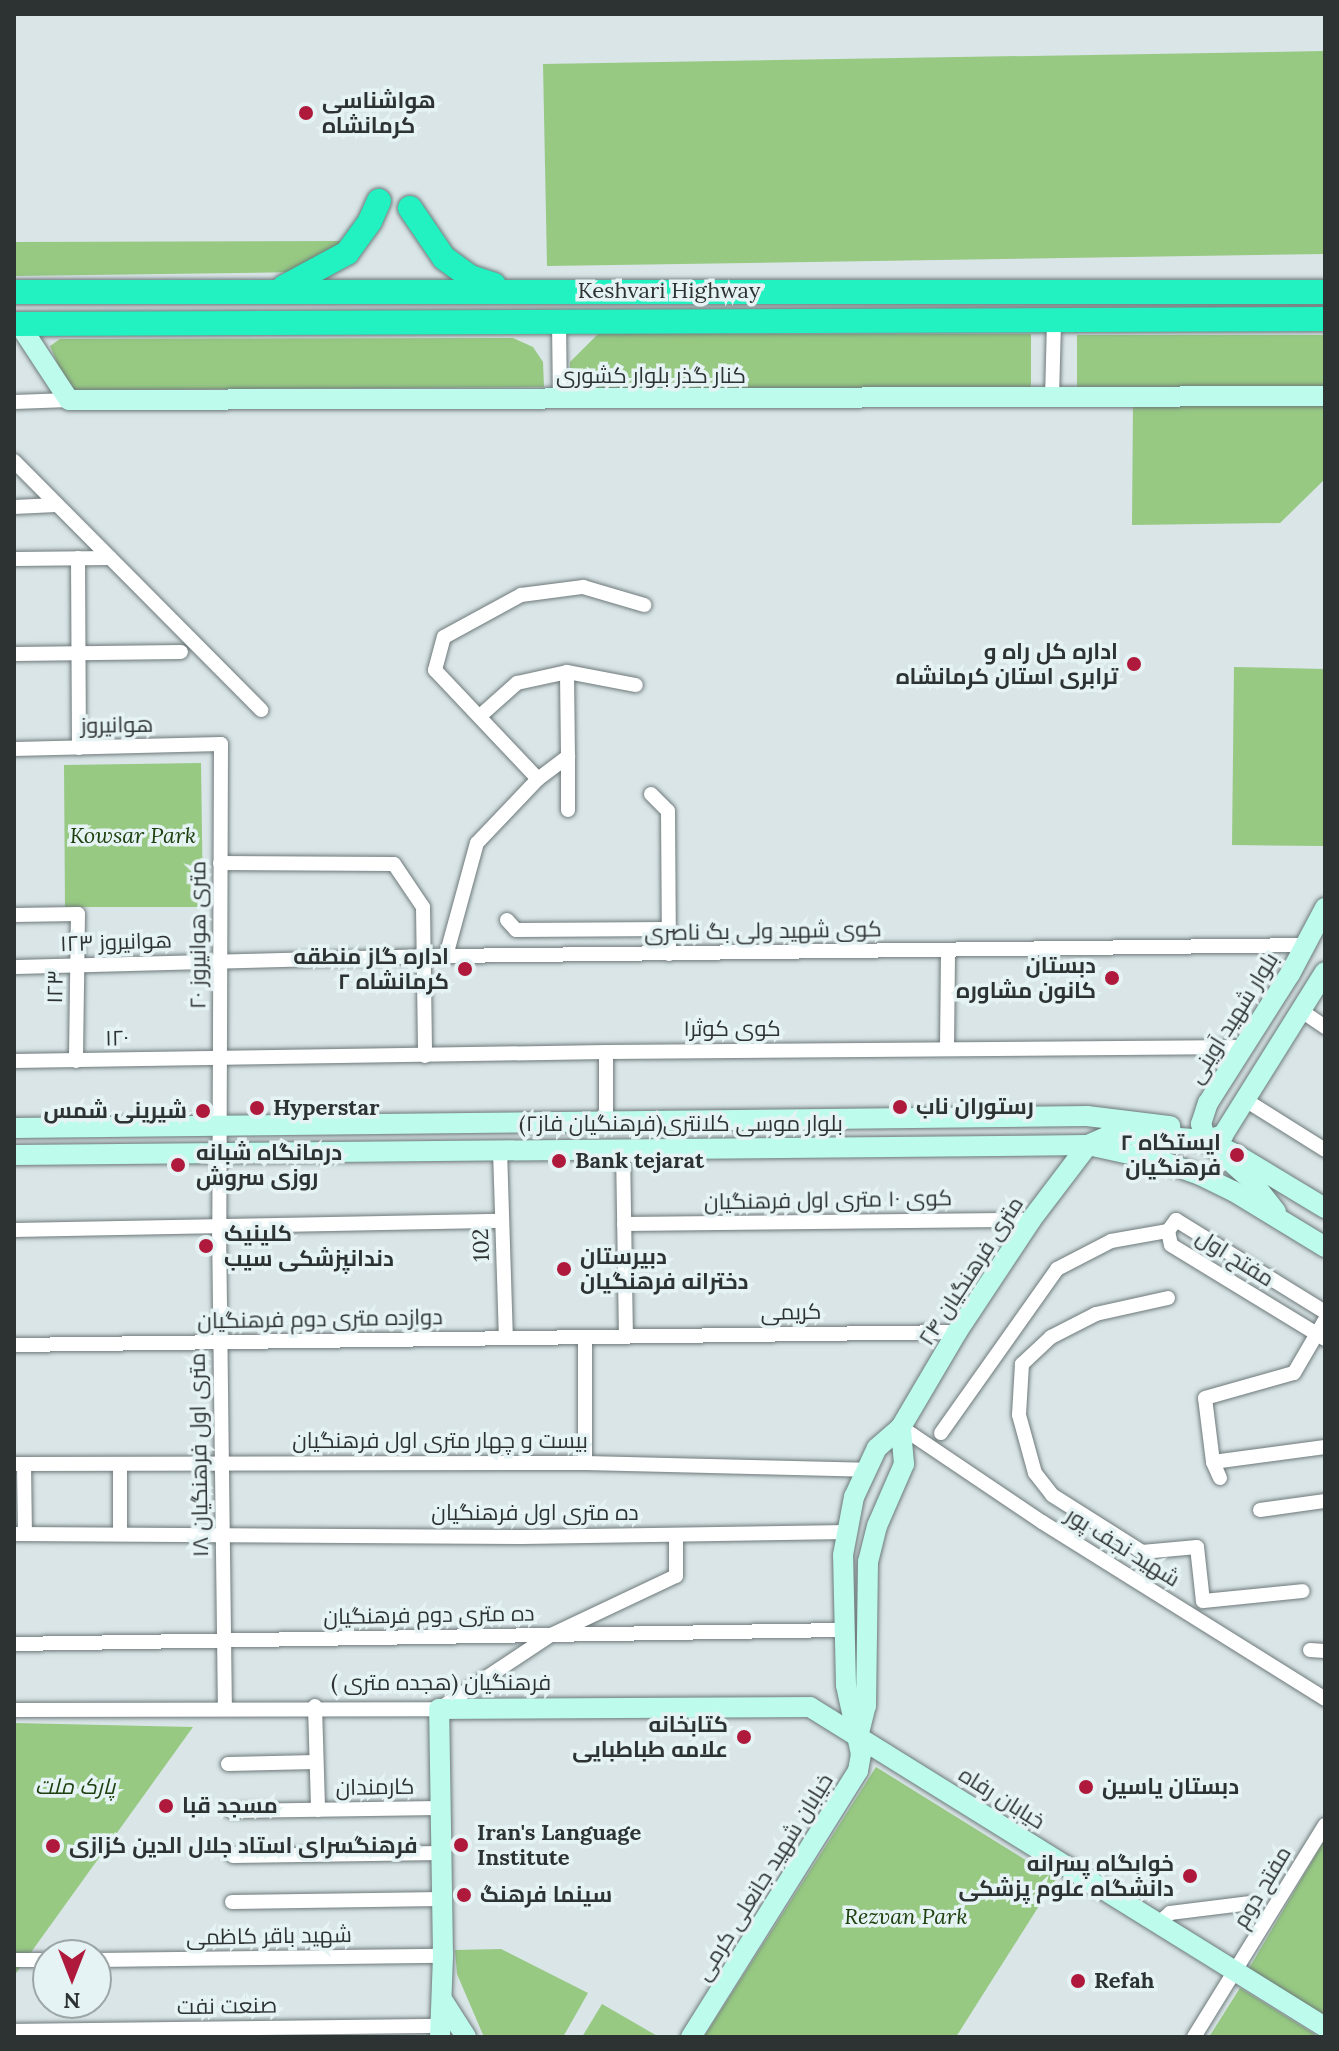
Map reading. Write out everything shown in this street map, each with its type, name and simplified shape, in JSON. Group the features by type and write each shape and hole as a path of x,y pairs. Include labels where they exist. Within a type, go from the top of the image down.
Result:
{"highway":[{"path":"259,291 285,287 347,253 379,201"},
{"path":"410,208 435,248 455,268 470,277 511,291"},
{"path":"353,290 363,299 366,310 353,322"},
{"path":"448,322 438,305 441,297 453,290"},
{"name":"Keshvari Highway","path":"14,292 1325,292"},
{"name":"Keshvari Highway","path":"16,324 1325,319"}],"street":[{"path":"1052,398 1054,319"},
{"path":"559,321 560,401"},
{"path":"16,324 69,400"},
{"name":"کنار گذر بلوار کشوری","path":"69,400 560,401 1325,396"},
{"path":"14,402 69,400"},
{"path":"14,461 261,710"},
{"path":"14,507 56,505"},
{"path":"78,558 79,748"},
{"path":"14,559 110,558"},
{"path":"538,779 435,670 444,637 521,595 583,587 644,605"},
{"path":"14,654 181,652"},
{"path":"480,716 517,683 567,672 636,685"},
{"path":"567,672 568,810"},
{"name":"هوانیروز","path":"14,749 221,744"},
{"name":"۲۰ متری هوانیروز","path":"220,1154 221,744"},
{"path":"446,956 477,843 538,779 568,756"},
{"path":"651,794 668,811 669,954"},
{"path":"220,863 394,864 423,907 425,1056"},
{"name":"بلوار شهید آوینی","path":"1206,1140 1201,1124 1208,1103 1307,945 1325,908"},
{"name":"۱۲۳ هوانیروز","path":"14,915 78,914"},
{"name":"۱۲۳","path":"76,1061 78,914"},
{"path":"507,920 516,930 669,929"},
{"name":"کوی شهید ولی بگ ناصری","path":"220,962 446,956 1307,945"},
{"path":"947,1049 948,950"},
{"name":"۱۲۳ هوانیروز","path":"14,967 220,962"},
{"path":"1088,1145 1115,1133 1206,1140 1223,1135 1303,1012 1325,972"},
{"path":"1303,1012 1325,1027"},
{"name":"کوی کوثر۱","path":"221,1059 606,1052 1244,1047"},
{"path":"606,1052 606,1122"},
{"name":"۱۲۰","path":"14,1061 221,1059"},
{"path":"1247,1101 1325,1150"},
{"name":"بلوار موسی کلانتری(فرهنگیان فاز۲)","path":"14,1128 1087,1116 1179,1128 1206,1140 1325,1208"},
{"path":"1206,1140 1250,1179 1281,1219"},
{"name":"بلوار موسی کلانتری(فرهنگیان فاز۲)","path":"14,1155 1088,1145 1173,1165 1233,1191 1325,1247"},
{"name":"۲۴ متری فرهنگیان","path":"858,1737 846,1685 844,1630 843,1555 854,1497 877,1448 901,1427 957,1332 1031,1220 1088,1145"},
{"path":"623,1149 626,1337"},
{"name":"102","path":"500,1150 506,1338"},
{"name":"۱۸ متری اول فرهنگیان","path":"220,1154 220,1464 225,1708"},
{"name":"کوی ۱۰ متری اول فرهنگیان","path":"624,1224 1031,1220"},
{"name":"مفتح اول","path":"1321,1337 1171,1245 1168,1231 1176,1220 1325,1312"},
{"path":"14,1230 502,1221"},
{"path":"941,1433 1057,1269 1111,1241 1168,1231"},
{"path":"1168,1298 1096,1314 1051,1337 1022,1364 1019,1415 1035,1473 1052,1495 1142,1552 1197,1547 1203,1601 1303,1591"},
{"path":"1220,1478 1213,1462 1205,1398 1294,1373 1321,1337 1325,1320"},
{"name":"کریمی","path":"626,1337 957,1332"},
{"path":"585,1337 585,1463"},
{"name":"دوازده متری دوم فرهنگیان","path":"14,1345 626,1337"},
{"path":"1001,1348 1022,1364"},
{"path":"810,1707 858,1737 866,1706 868,1562 877,1526 904,1464 901,1427"},
{"name":"شهید نجف پور","path":"901,1427 1042,1522 1325,1699"},
{"path":"1213,1462 1325,1447"},
{"name":"بیست و چهار متری اول فرهنگیان","path":"19,1464 585,1463 866,1470"},
{"path":"19,1464 19,1534"},
{"path":"120,1464 120,1534"},
{"path":"1260,1510 1325,1501"},
{"name":"ده متری اول فرهنگیان","path":"19,1534 676,1535 848,1532"},
{"path":"440,2031 443,1956 439,1709 551,1635 676,1576 676,1535"},
{"name":"ده متری دوم فرهنگیان","path":"14,1644 844,1630"},
{"path":"810,1707 828,1700 846,1685"},
{"name":"فرهنگیان (هجده متری )","path":"14,1710 315,1706 439,1709 810,1707"},
{"name":"کارمندان","path":"315,1706 318,1810 440,1808"},
{"name":"خیابان رفاه","path":"858,1737 1325,2027"},
{"name":"خیابان شهید جانعلی کرمی","path":"691,2037 858,1771 861,1754 858,1737"},
{"path":"228,1764 316,1762"},
{"path":"231,1811 318,1810"},
{"name":"مفتح دوم","path":"1194,2037 1237,1972 1325,1825"},
{"path":"233,1856 441,1853"},
{"path":"232,1902 442,1899"},
{"path":"1159,1923 1170,1913 1250,1903"},
{"name":"شهید باقر کاظمی","path":"112,1960 443,1956"},
{"path":"443,2001 466,2037"},
{"name":"صنعت نفت","path":"14,2031 440,2031"}],"green space":[{"path":"1325,51 1325,254 547,266 543,64"},
{"path":"344,241 302,272 14,276 14,242"},
{"path":"598,334 1031,334 1031,395 570,395 570,362"},
{"path":"1077,335 1325,335 1325,388 1077,388"},
{"path":"513,338 533,347 543,362 544,387 69,390 50,346 60,339"},
{"path":"1323,402 1325,479 1280,523 1132,525 1133,405"},
{"path":"1234,667 1325,669 1325,846 1232,845"},
{"name":"Kowsar Park","path":"201,763 203,907 65,907 64,765"},
{"name":"پارک ملت","path":"14,1723 193,1727 41,1939 32,1939 32,1951 14,1976"},
{"name":"Rezvan Park","path":"876,1767 1056,1879 956,2037 704,2037"},
{"path":"1325,1839 1325,2019 1248,1970"},
{"path":"501,1949 588,1993 563,2037 484,2037 457,1974 455,1950"},
{"path":"1240,1988 1319,2037 1209,2037"},
{"path":"602,2004 659,2037 582,2037"}],"place":[{"name":"هواشناسی کرمانشاه","path":"306,113"},
{"name":"اداره کل راه و ترابری استان کرمانشاه","path":"1134,664"},
{"name":"اداره گاز منطقه ۲ کرمانشاه","path":"465,969"},
{"name":"دبستان کانون مشاوره","path":"1112,978"},
{"name":"رستوران ناب","path":"900,1107"},
{"name":"Hyperstar","path":"257,1108"},
{"name":"شیرینی شمس","path":"203,1111"},
{"name":"ایستگاه ۲ فرهنگیان","path":"1237,1155"},
{"name":"Bank tejarat","path":"559,1161"},
{"name":"درمانگاه شبانه روزی سروش","path":"178,1165"},
{"name":"کلینیک دندانپزشکی سیب","path":"206,1246"},
{"name":"دبیرستان دخترانه فرهنگیان","path":"564,1269"},
{"name":"کتابخانه علامه طباطبایی","path":"744,1737"},
{"name":"دبستان یاسین","path":"1086,1787"},
{"name":"مسجد قبا","path":"166,1806"},
{"name":"Iran's Language Institute","path":"461,1845"},
{"name":"فرهنگسرای استاد جلال الدین کزازی","path":"53,1846"},
{"name":"خوابگاه پسرانه دانشگاه علوم پزشکی","path":"1190,1876"},
{"name":"سینما فرهنگ","path":"464,1895"},
{"name":"Refah","path":"1078,1981"}]}
